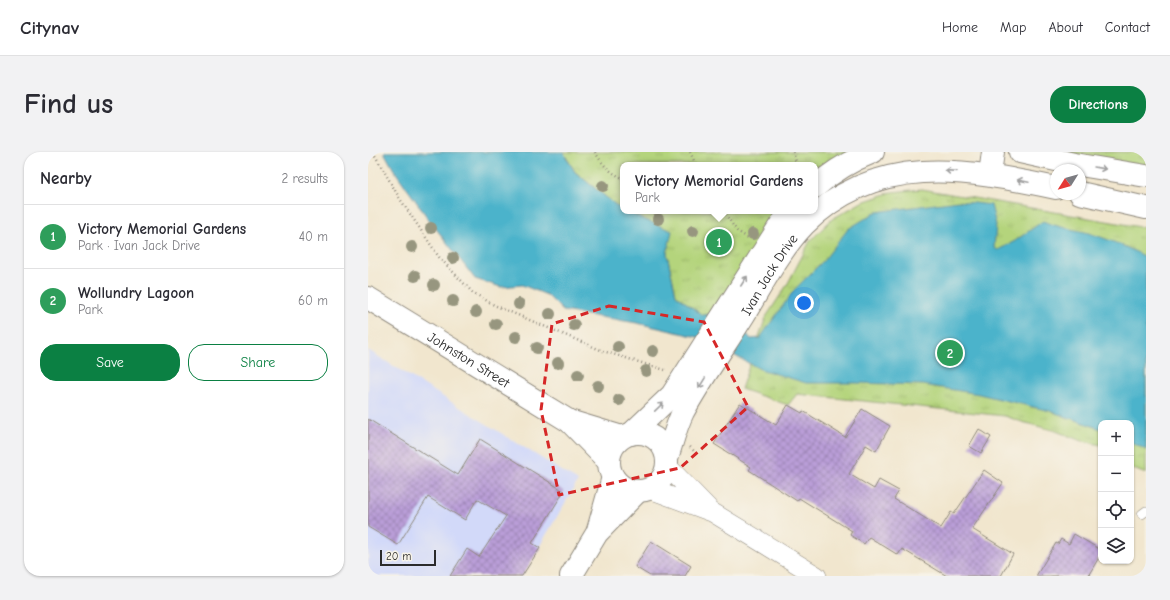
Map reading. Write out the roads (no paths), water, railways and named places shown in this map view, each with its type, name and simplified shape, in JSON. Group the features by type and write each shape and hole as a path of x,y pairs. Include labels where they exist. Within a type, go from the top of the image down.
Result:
{"street":[{"path":"818,184 824,178 848,163 873,152"},
{"path":"990,174 993,152"},
{"path":"1020,152 1074,164 1146,176"},
{"name":"Ivan Jack Drive","path":"818,212 839,195 862,183 887,175 916,170 949,170 990,174 1050,187"},
{"path":"1086,194 1146,208"},
{"name":"Ivan Jack Drive","path":"626,435 672,395 714,344 730,319 781,224 789,214"},
{"name":"Ivan Jack Drive","path":"730,319 804,226 816,214"},
{"name":"Johnston Street","path":"368,298 569,421 626,435"},
{"name":"Ivan Jack Drive","path":"667,462 682,414 714,344"},
{"name":"Johnston Street","path":"569,421 611,470"},
{"path":"571,576 597,533 644,490 662,480 667,462 664,449 659,441 650,435 640,433 626,435 615,444 610,453 611,470 597,533"},
{"path":"667,462 712,512"},
{"path":"611,470 619,484 626,488 644,490 712,512 817,576"}],"water":[{"path":"384,152 563,152 575,172 620,208 620,214 632,214 672,231 667,254 676,295 702,315 723,314 738,324 751,339 760,338 794,290 824,260 848,229 876,212 958,201 991,205 996,225 994,248 998,250 1015,241 1043,221 1085,232 1124,246 1146,257 1146,450 1134,444 1134,420 1098,420 1098,428 1050,411 979,394 923,385 806,383 760,369 706,339 637,323 563,311 547,295 522,285 501,287 475,279 427,217 394,170"}],"place":[{"name":"Victory Memorial Gardens","path":"719,242"},
{"name":"Wollundry Lagoon","path":"950,353"}]}
